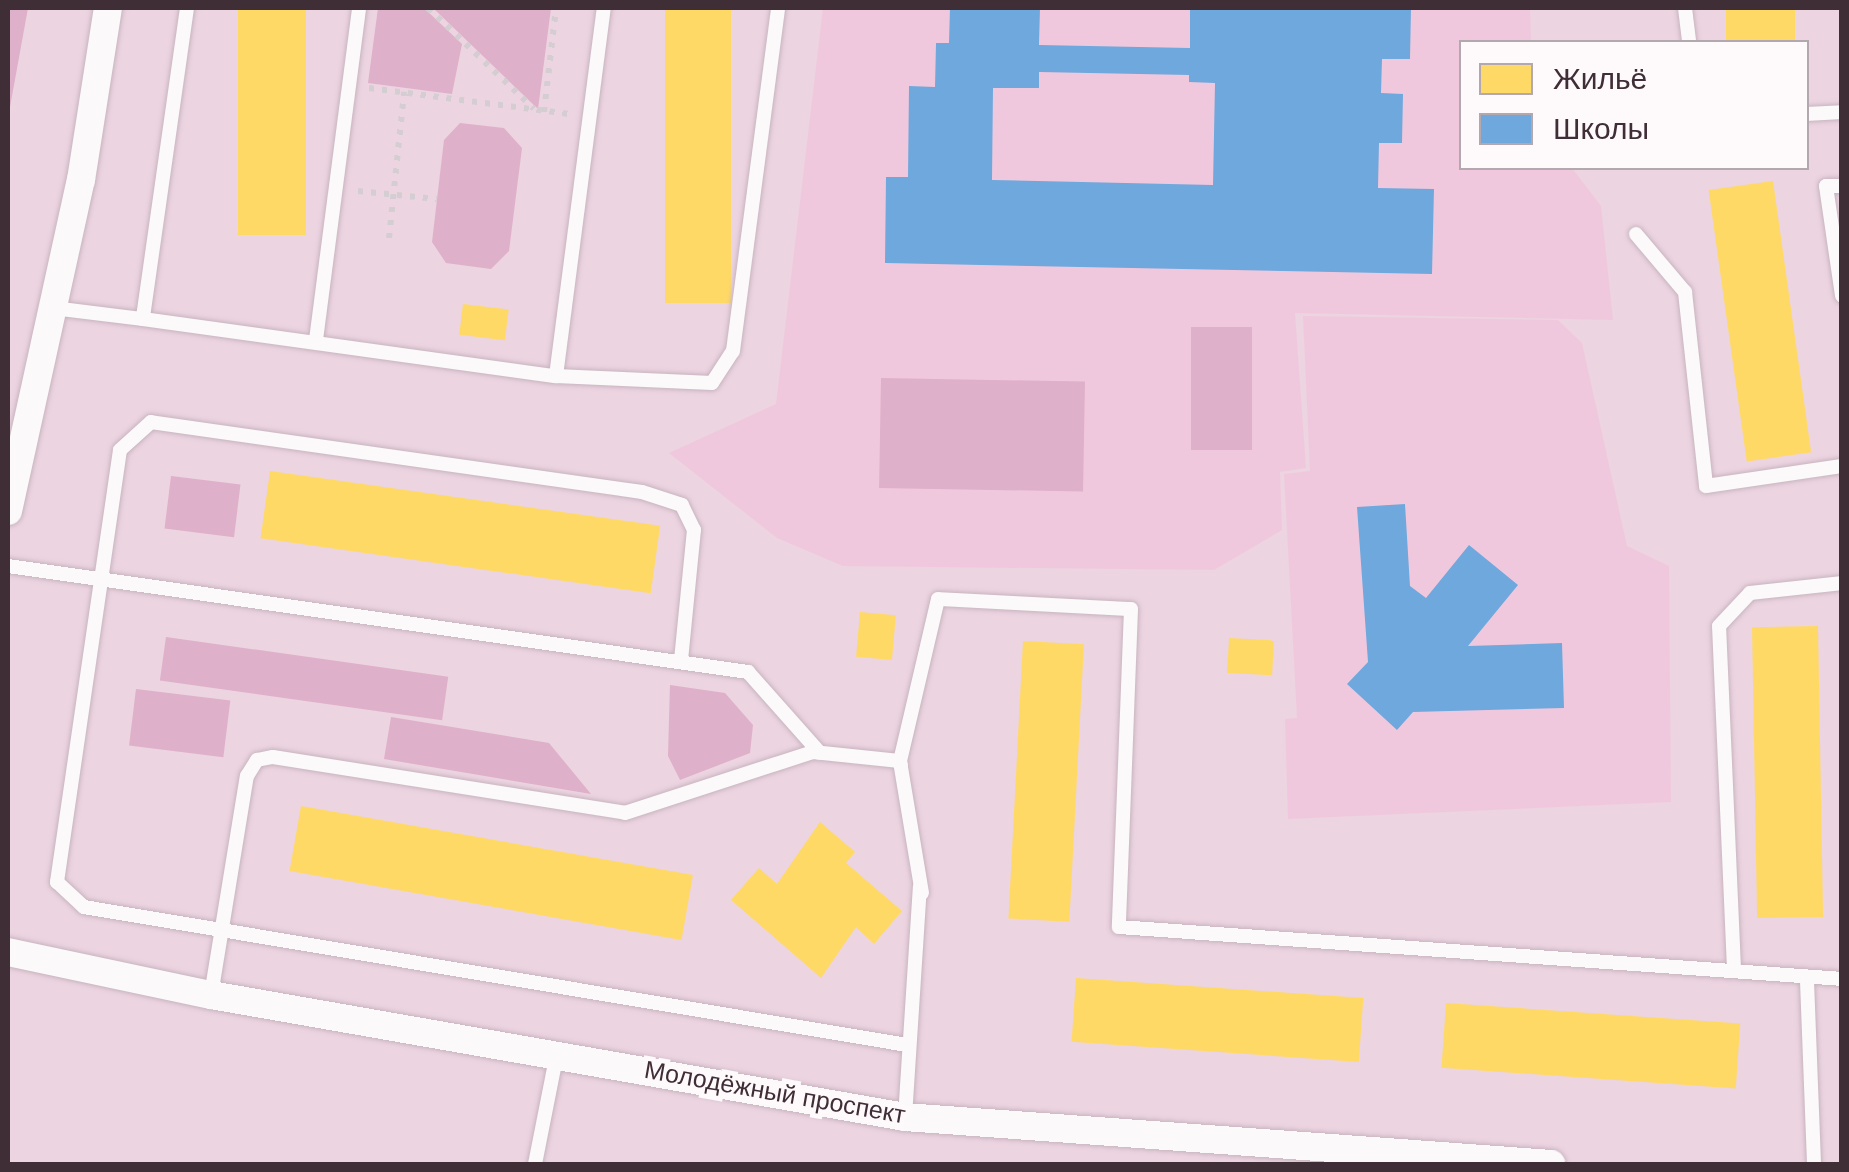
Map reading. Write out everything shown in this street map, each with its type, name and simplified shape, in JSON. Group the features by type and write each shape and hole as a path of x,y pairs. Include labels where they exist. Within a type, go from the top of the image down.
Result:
{"street":[{"path":"8,511 53,308 108,8"},
{"name":"Молодёжный проспект","path":"8,952 211,995 904,1117 1551,1164"}],"lane":[{"path":"143,319 187,8"},
{"path":"316,340 359,8"},
{"path":"556,376 604,8"},
{"path":"53,308 316,340 556,376 712,383 725,371 733,351 778,8"},
{"path":"1685,8 1690,40"},
{"path":"1809,114 1842,112"},
{"path":"1842,186 1826,186 1842,296"},
{"path":"1636,234 1685,292 1706,486 1842,466"},
{"path":"681,660 694,530 682,506 642,492 150,422 120,450 57,882 84,907 907,1045"},
{"path":"8,566 99,584 748,672 813,752"},
{"path":"1734,970 1719,626 1750,592 1842,583"},
{"path":"904,1117 922,894 900,761 938,599 1131,609 1119,927 1734,970 1808,981 1842,979"},
{"path":"211,995 247,776 256,760 273,757 625,813 813,752 900,761"},
{"path":"1808,981 1814,1164"},
{"path":"535,1164 557,1053"}],"path":[{"path":"428,8 539,111"},
{"path":"539,111 556,8"},
{"path":"350,82 590,115"},
{"path":"388,238 404,92"},
{"path":"337,190 394,192 437,199"}],"shaded area":[{"path":"8,8 28,8 8,118"},
{"path":"378,8 424,8 462,44 452,94 368,83"},
{"path":"433,8 551,8 538,109"},
{"path":"823,8 1530,8 1531,40 1459,40 1459,170 1574,170 1601,206 1613,320 1295,313 1306,468 1280,472 1282,530 1214,570 843,566 777,538 669,453 776,404"},
{"path":"460,123 504,128 522,148 509,251 491,269 446,263 432,242 444,140"},
{"path":"1303,316 1558,320 1582,343 1627,546 1669,566 1671,802 1288,819 1285,719 1297,718 1284,474 1310,471"},
{"path":"1191,327 1252,327 1252,450 1191,450"},
{"path":"881,378 1085,382 1083,492 879,488"},
{"path":"171,476 240,485 234,537 165,529"},
{"path":"166,637 448,677 442,720 160,681"},
{"path":"670,685 725,693 753,725 750,753 680,780 668,756"},
{"path":"136,689 230,701 223,757 129,746"},
{"path":"391,717 549,743 591,794 384,759"}],"building: Жильё":[{"path":"238,8 306,8 306,235 238,235"},
{"path":"665,8 731,8 731,303 665,303"},
{"path":"1726,8 1795,8 1795,40 1726,40"},
{"path":"1773,181 1811,452 1747,461 1709,190"},
{"path":"463,304 509,310 505,340 459,335"},
{"path":"270,471 660,526 651,593 261,538"},
{"path":"860,612 896,615 892,660 856,657"},
{"path":"1818,626 1823,917 1757,918 1752,627"},
{"path":"1229,638 1274,640 1272,675 1227,673"},
{"path":"1023,641 1084,644 1069,922 1008,919"},
{"path":"301,806 693,875 681,940 290,871"},
{"path":"820,822 855,852 846,863 902,911 874,944 856,927 821,978 731,900 759,868 777,884"},
{"path":"1076,978 1363,998 1359,1062 1072,1042"},
{"path":"1446,1003 1740,1024 1736,1088 1441,1068"}],"building: Школы":[{"path":"950,8 1040,8 1039,45 1190,48 1190,8 1411,8 1410,59 1382,59 1381,93 1403,94 1402,143 1379,143 1378,188 1434,189 1432,274 885,263 886,177 908,177 909,86 935,87 936,43 949,43","holes":["1039,72 1189,75 1189,82 1215,83 1213,185 992,180 993,88 1039,88"]},
{"path":"1405,504 1410,586 1426,598 1469,545 1518,585 1468,646 1562,643 1564,708 1413,712 1397,730 1347,684 1368,662 1357,507"}]}
